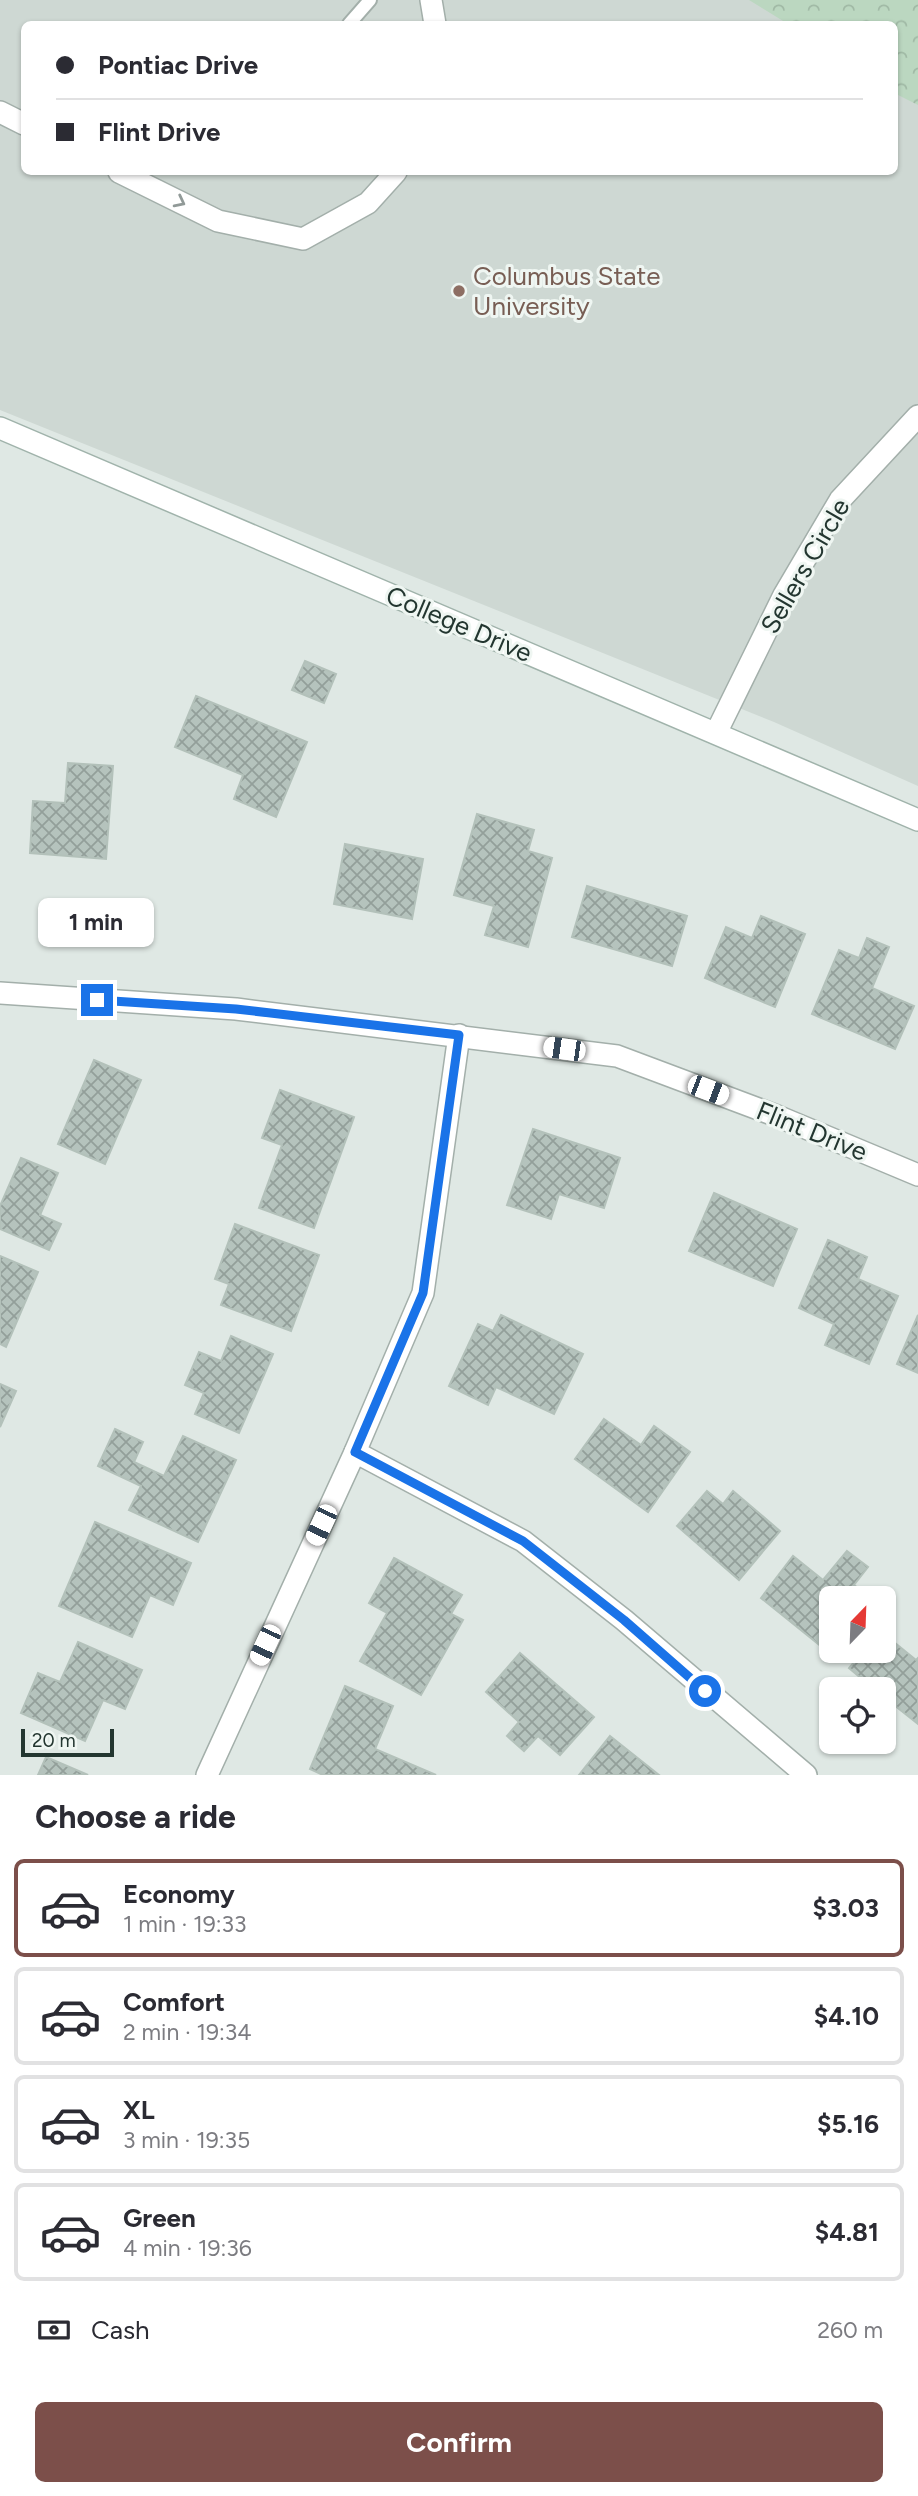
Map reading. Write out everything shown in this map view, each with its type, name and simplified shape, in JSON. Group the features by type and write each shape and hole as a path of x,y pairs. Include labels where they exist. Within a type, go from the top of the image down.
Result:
{"street":[{"path":"431,0 434,21"},
{"path":"0,112 21,122"},
{"path":"125,175 218,222 303,239 368,203 393,175"},
{"name":"Sellers Circle","path":"716,733 784,595 841,500 918,416"},
{"name":"College Drive","path":"0,428 918,820"},
{"name":"Flint Drive","path":"0,993 236,1009 617,1056 777,1116 918,1175"},
{"path":"207,1775 355,1452 423,1293 459,1035"},
{"path":"355,1452 523,1541 624,1620 806,1775"}],"lane":[{"path":"352,21 370,0"}],"shaded area":[{"name":"Columbus State University","path":"0,0 918,0 918,786 774,722 0,410"}],"green space":[{"path":"749,0 918,0 918,105 898,95 898,21 783,21"}],"building":[{"path":"305,661 336,674 324,703 292,690"},
{"path":"196,696 307,742 276,817 234,799 243,775 175,747"},
{"path":"68,763 113,766 106,859 30,853 33,801 65,803"},
{"path":"477,814 534,830 528,851 552,858 528,947 485,935 494,906 454,895"},
{"path":"345,844 423,859 412,919 334,904"},
{"path":"587,886 687,916 672,966 572,937"},
{"path":"761,916 805,934 775,1007 705,978 726,927 752,938"},
{"path":"867,938 889,947 872,988 914,1006 895,1049 812,1014 839,950 859,958"},
{"path":"94,1060 141,1080 105,1164 58,1144"},
{"path":"280,1090 354,1117 314,1228 259,1208 282,1145 262,1138"},
{"path":"533,1129 620,1158 604,1208 559,1194 551,1219 507,1205"},
{"path":"21,1158 58,1173 40,1215 61,1224 49,1250 0,1229 0,1206"},
{"path":"714,1193 797,1229 773,1286 689,1251"},
{"path":"235,1224 319,1255 291,1331 221,1305 229,1284 215,1279"},
{"path":"828,1240 867,1257 858,1279 898,1296 869,1364 825,1345 834,1324 799,1308"},
{"path":"0,1256 38,1272 6,1347 0,1344"},
{"path":"501,1315 583,1354 554,1414 496,1387 488,1405 449,1386 478,1324 493,1331"},
{"path":"918,1315 918,1373 897,1364"},
{"path":"231,1336 273,1354 239,1433 195,1414 204,1393 185,1385 199,1352 221,1361"},
{"path":"0,1384 16,1391 0,1427"},
{"path":"604,1419 641,1445 654,1426 690,1452 648,1512 575,1459"},
{"path":"115,1429 143,1442 134,1462 164,1476 183,1436 236,1460 198,1542 129,1510 141,1486 98,1466"},
{"path":"707,1491 723,1504 733,1491 780,1531 739,1580 677,1526"},
{"path":"95,1522 191,1563 173,1605 150,1595 132,1637 59,1606"},
{"path":"847,1551 868,1567 855,1586 819,1586 819,1645 761,1598 793,1556 823,1580"},
{"path":"394,1558 462,1595 451,1614 463,1620 421,1695 360,1661 387,1613 369,1603"},
{"path":"78,1642 142,1670 125,1709 103,1700 85,1741 21,1713 38,1673 60,1682"},
{"path":"896,1644 916,1660 918,1658 918,1724 896,1707 896,1677 860,1677 849,1668 853,1663 896,1663"},
{"path":"520,1653 594,1717 560,1755 538,1736 524,1751 507,1736 519,1722 486,1692"},
{"path":"345,1686 393,1706 375,1749 436,1775 323,1775 310,1769"},
{"path":"610,1736 659,1775 579,1775"},
{"path":"46,1757 88,1775 38,1775"}],"place":[{"name":"Columbus State University","path":"459,291"}],"route":[{"path":"97,1000 236,1009 459,1035 423,1293 355,1452 523,1541 624,1620 705,1691"}]}
